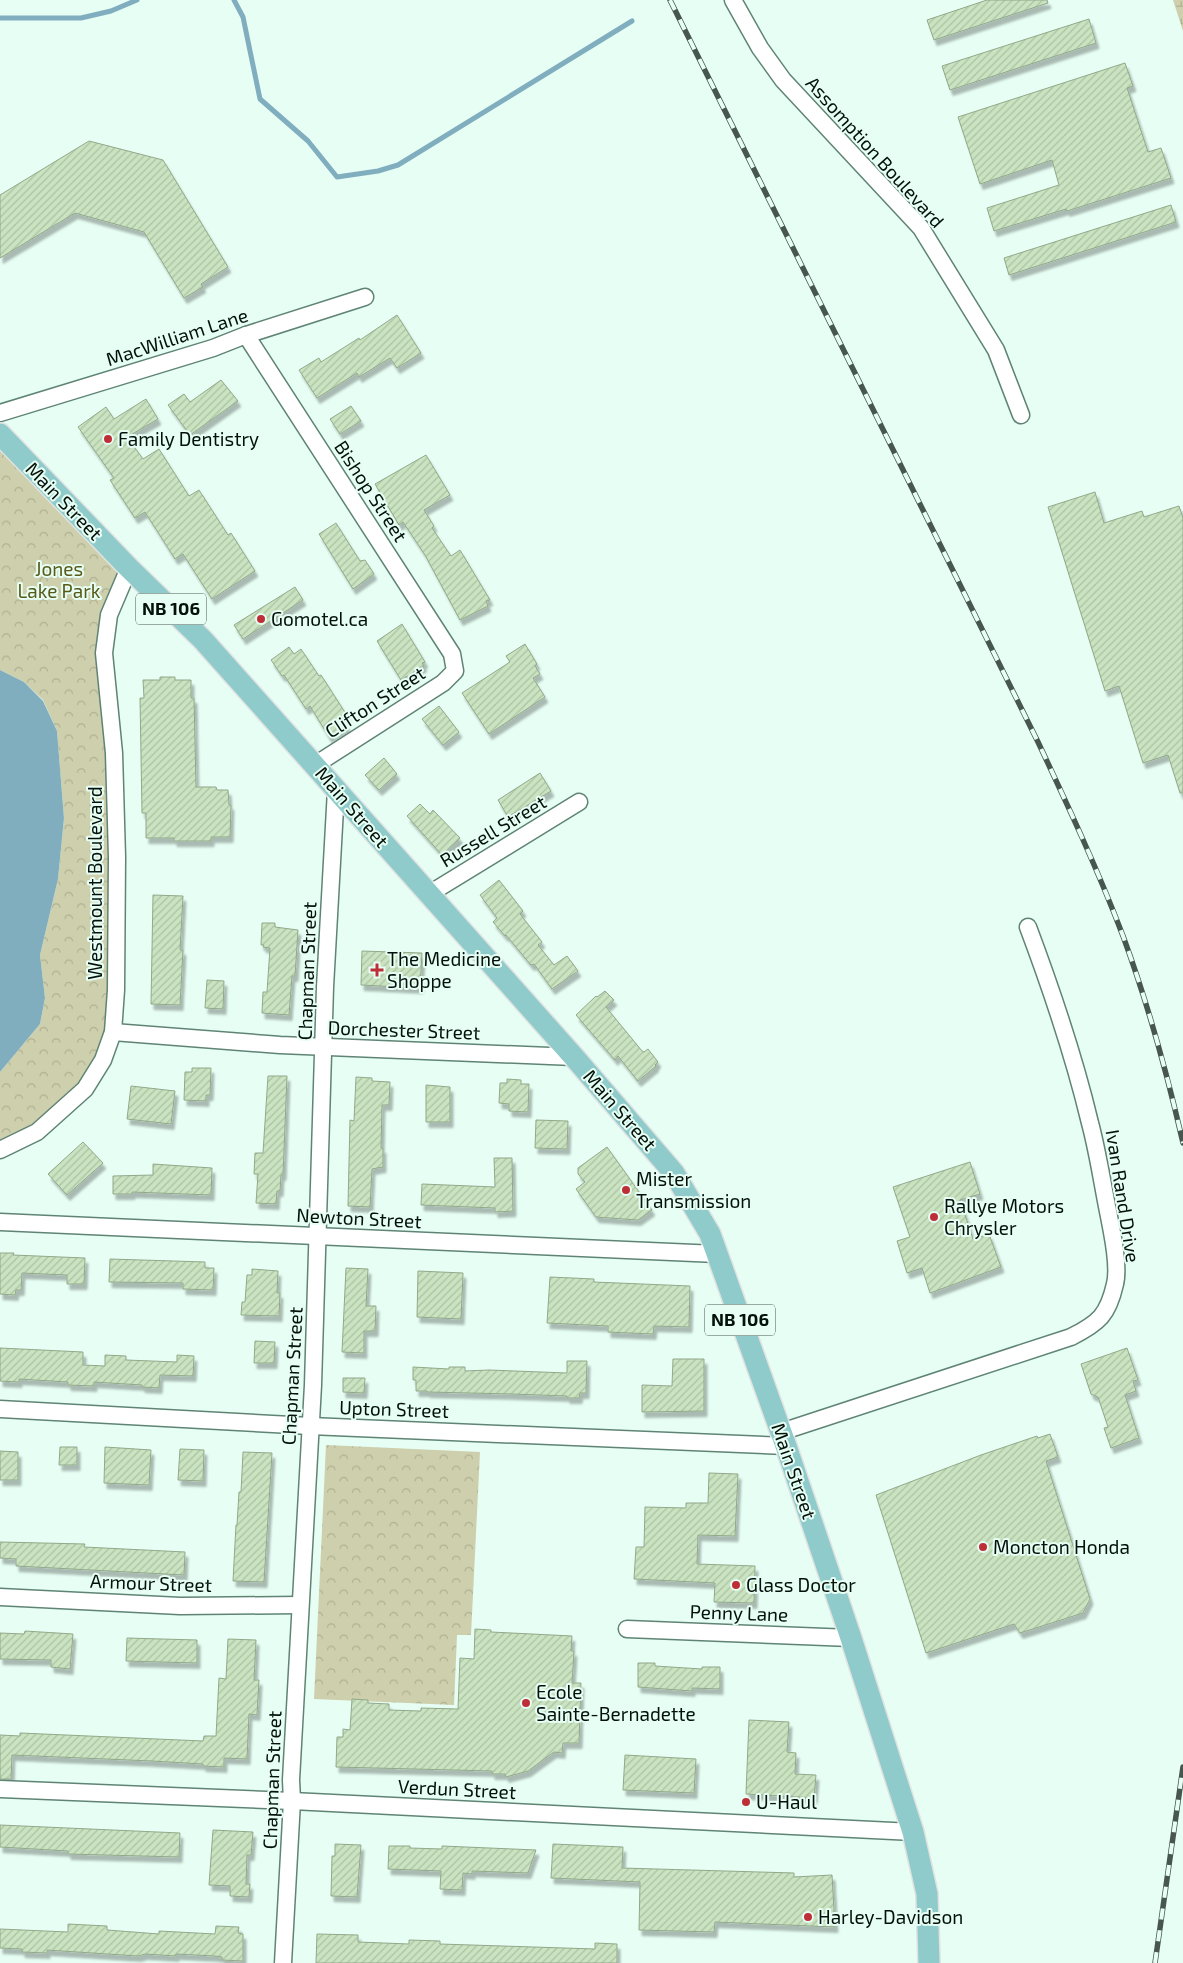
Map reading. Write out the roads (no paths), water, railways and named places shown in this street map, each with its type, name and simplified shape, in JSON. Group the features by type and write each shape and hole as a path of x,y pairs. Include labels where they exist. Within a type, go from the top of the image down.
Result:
{"main road":[{"name":"Main Street","path":"0,434 129,568 203,640 574,1056 674,1172 710,1234 783,1439 913,1832 926,1894 929,1963"}],"street":[{"name":"Assomption Boulevard","path":"733,0 760,48 783,80 921,228 996,350 1022,415"},
{"name":"MacWilliam Lane","path":"0,413 213,348 246,335 365,297"},
{"name":"Bishop Street","path":"246,335 452,654 455,671"},
{"name":"Westmount Boulevard","path":"0,1150 37,1132 85,1089 103,1060 113,1032 116,981 115,782 104,653 109,615 129,568"},
{"name":"Clifton Street","path":"315,765 443,683 455,671"},
{"name":"Chapman Street","path":"283,1963 310,1426 318,1236 325,987 336,790"},
{"name":"Russell Street","path":"429,894 579,802"},
{"name":"Ivan Rand Drive","path":"783,1439 1071,1337 1099,1321 1108,1306 1116,1282 1116,1262 1091,1125 1060,1016 1028,927"},
{"name":"Dorchester Street","path":"113,1032 280,1046 574,1056"},
{"name":"Newton Street","path":"0,1222 717,1254"},
{"name":"Upton Street","path":"0,1409 310,1426 783,1439"},
{"name":"Armour Street","path":"0,1597 180,1606 300,1605"},
{"name":"Penny Lane","path":"627,1629 850,1638"},
{"name":"Verdun Street","path":"0,1789 292,1801 913,1832"}],"water":[{"path":"0,670 24,682 43,701 57,731 64,818 58,879 40,955 45,998 40,1024 0,1072"}],"waterway":[{"path":"0,18 81,18 111,11 137,0"},
{"path":"234,0 243,17 260,99 308,141 337,177 378,171 398,165 632,21"}],"railway":[{"path":"670,0 1038,742 1082,838 1123,936 1141,987 1164,1065 1183,1143"},
{"path":"1155,1963 1183,1767"}],"place":[{"name":"Family Dentistry","path":"108,439"},
{"name":"Gomotel.ca","path":"261,619"},
{"name":"The Medicine Shoppe","path":"377,970"},
{"name":"Mister Transmission","path":"626,1190"},
{"name":"Rallye Motors Chrysler","path":"934,1217"},
{"name":"Moncton Honda","path":"983,1547"},
{"name":"Glass Doctor","path":"736,1585"},
{"name":"Ecole Sainte-Bernadette","path":"526,1703"},
{"name":"U-Haul","path":"746,1802"},
{"name":"Harley-Davidson","path":"808,1917"}],"park label":[{"name":"Jones Lake Park","path":"59,580"}]}
